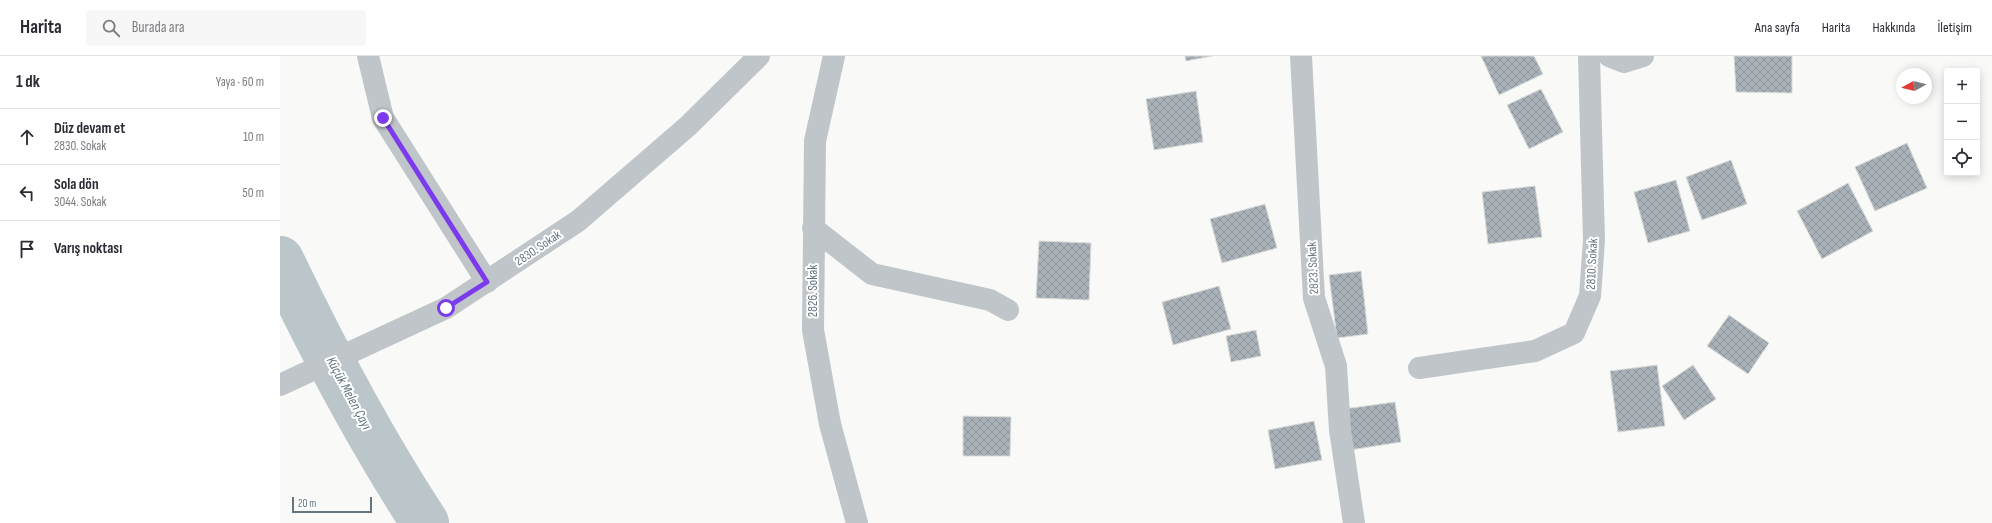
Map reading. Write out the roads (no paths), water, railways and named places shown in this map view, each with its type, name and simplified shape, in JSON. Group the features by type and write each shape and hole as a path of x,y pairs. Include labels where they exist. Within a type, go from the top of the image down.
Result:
{"street":[{"path":"368,56 383,118 487,282"},
{"name":"2830. Sokak","path":"280,385 446,308 578,221 688,126 759,56"},
{"name":"2826. Sokak","path":"834,56 815,141 813,330 830,424 857,523"},
{"name":"2823. Sokak","path":"1301,56 1314,298 1336,366 1340,430 1354,523"},
{"name":"2810. Sokak","path":"1419,368 1535,351 1574,333 1590,296 1594,240 1589,56"},
{"path":"1609,56 1624,62 1643,56"},
{"path":"813,228 872,274 990,300 1008,310"}],"waterway":[{"name":"Küçük Melen Çayı","path":"280,260 313,327 366,427 425,523"}]}
